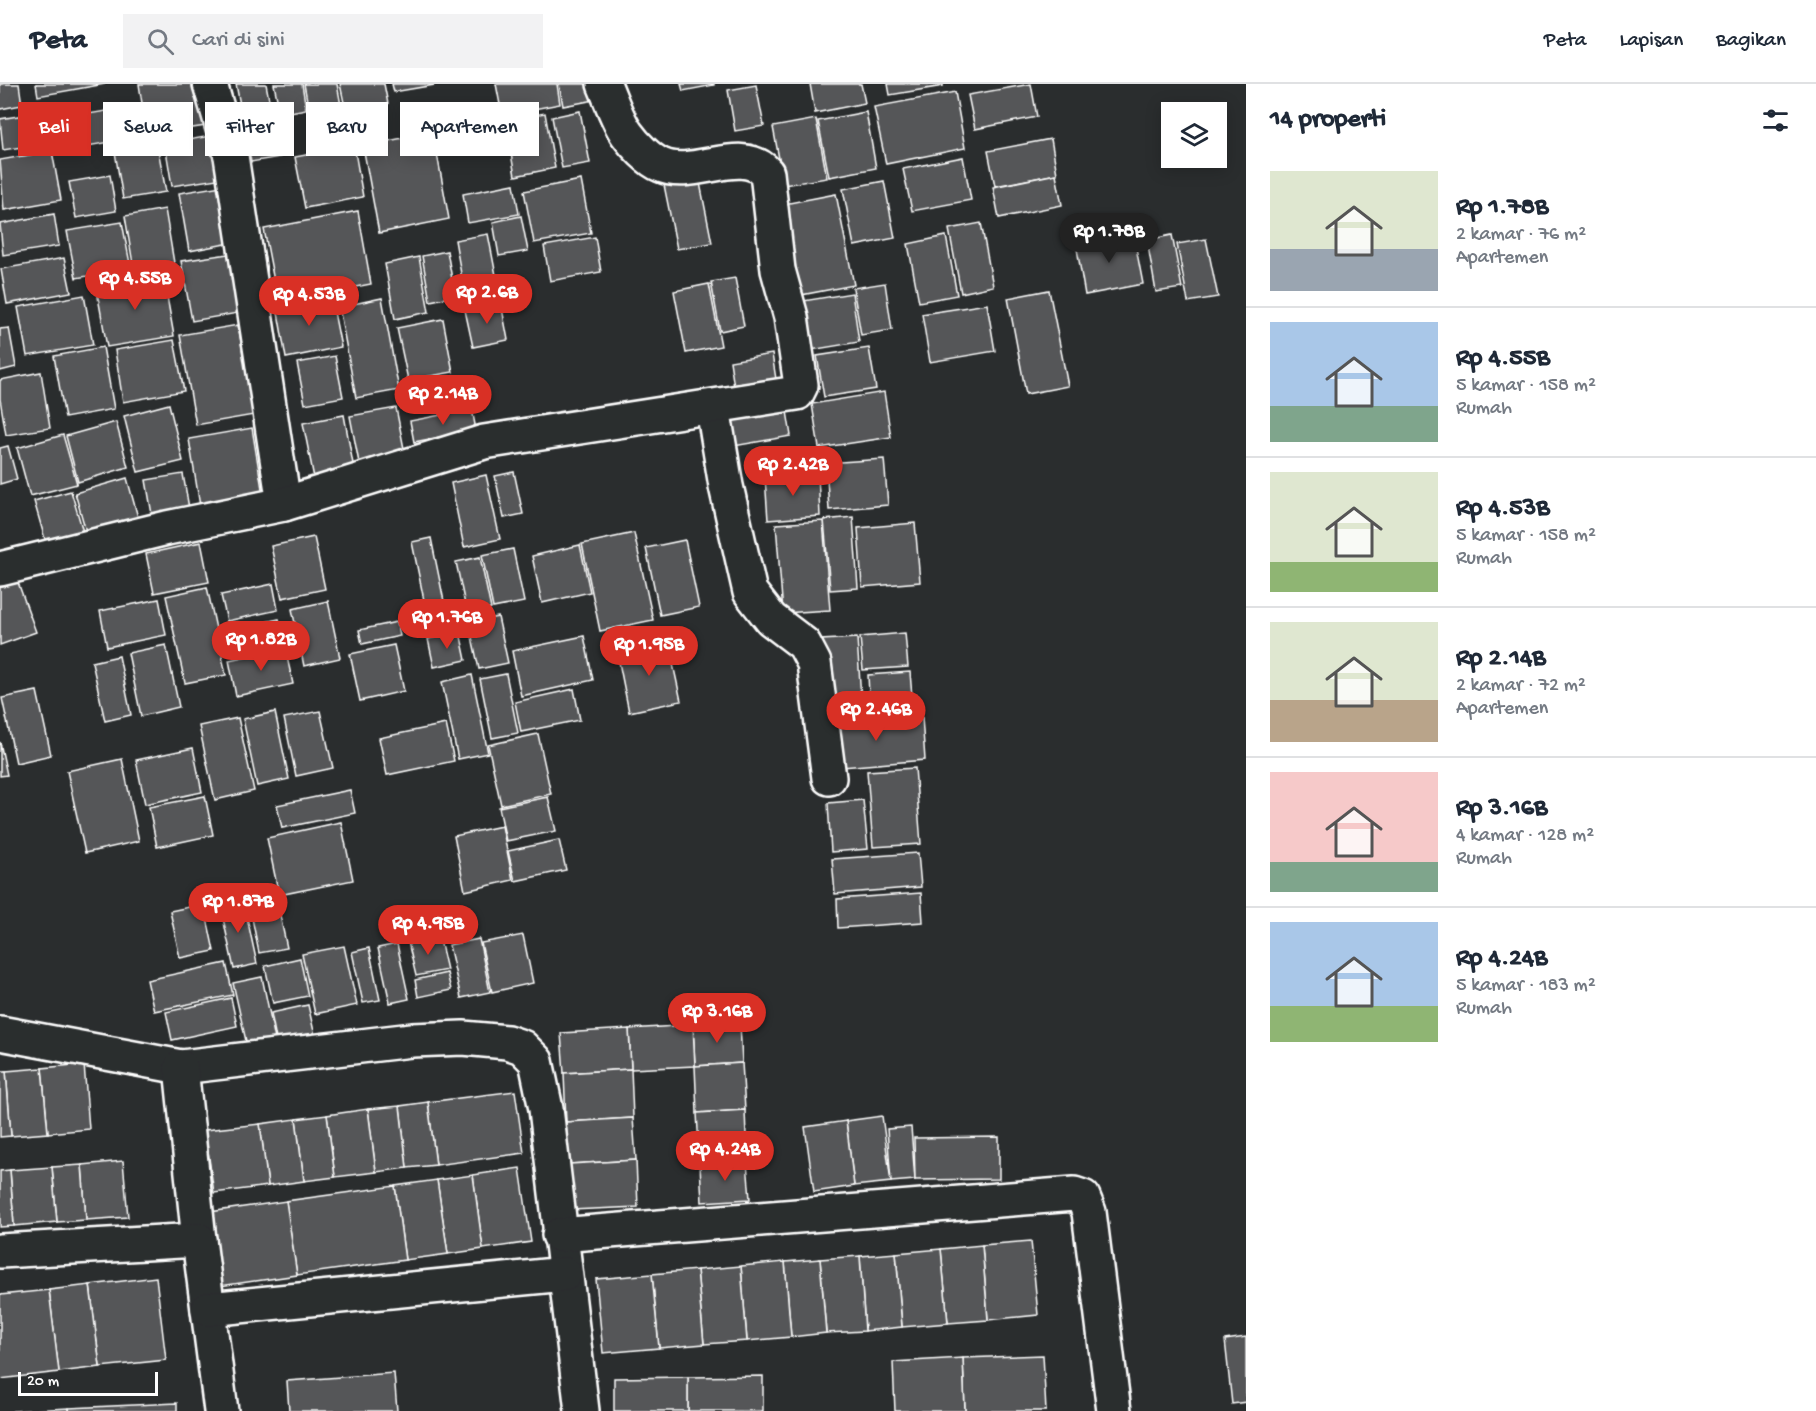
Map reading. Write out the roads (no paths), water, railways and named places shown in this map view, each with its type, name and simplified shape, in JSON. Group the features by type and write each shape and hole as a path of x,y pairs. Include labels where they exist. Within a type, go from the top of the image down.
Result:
{"street":[{"path":"210,84 231,156 284,504"},
{"path":"0,568 167,528 284,504 484,442 713,408 797,393 801,385 792,317 778,270 766,173 759,164 747,162 689,168 661,165 626,133 604,84"},
{"path":"713,408 726,486 750,592 771,619 804,644 814,663 829,778"},
{"path":"0,1033 181,1067 412,1040 463,1038 507,1042 522,1047 536,1061 546,1109 559,1235 582,1411"},
{"path":"181,1067 199,1240 221,1411"},
{"path":"559,1235 1074,1194 1083,1197 1089,1212 1114,1411"},
{"path":"0,1251 199,1240"},
{"path":"208,1309 565,1274"}]}
